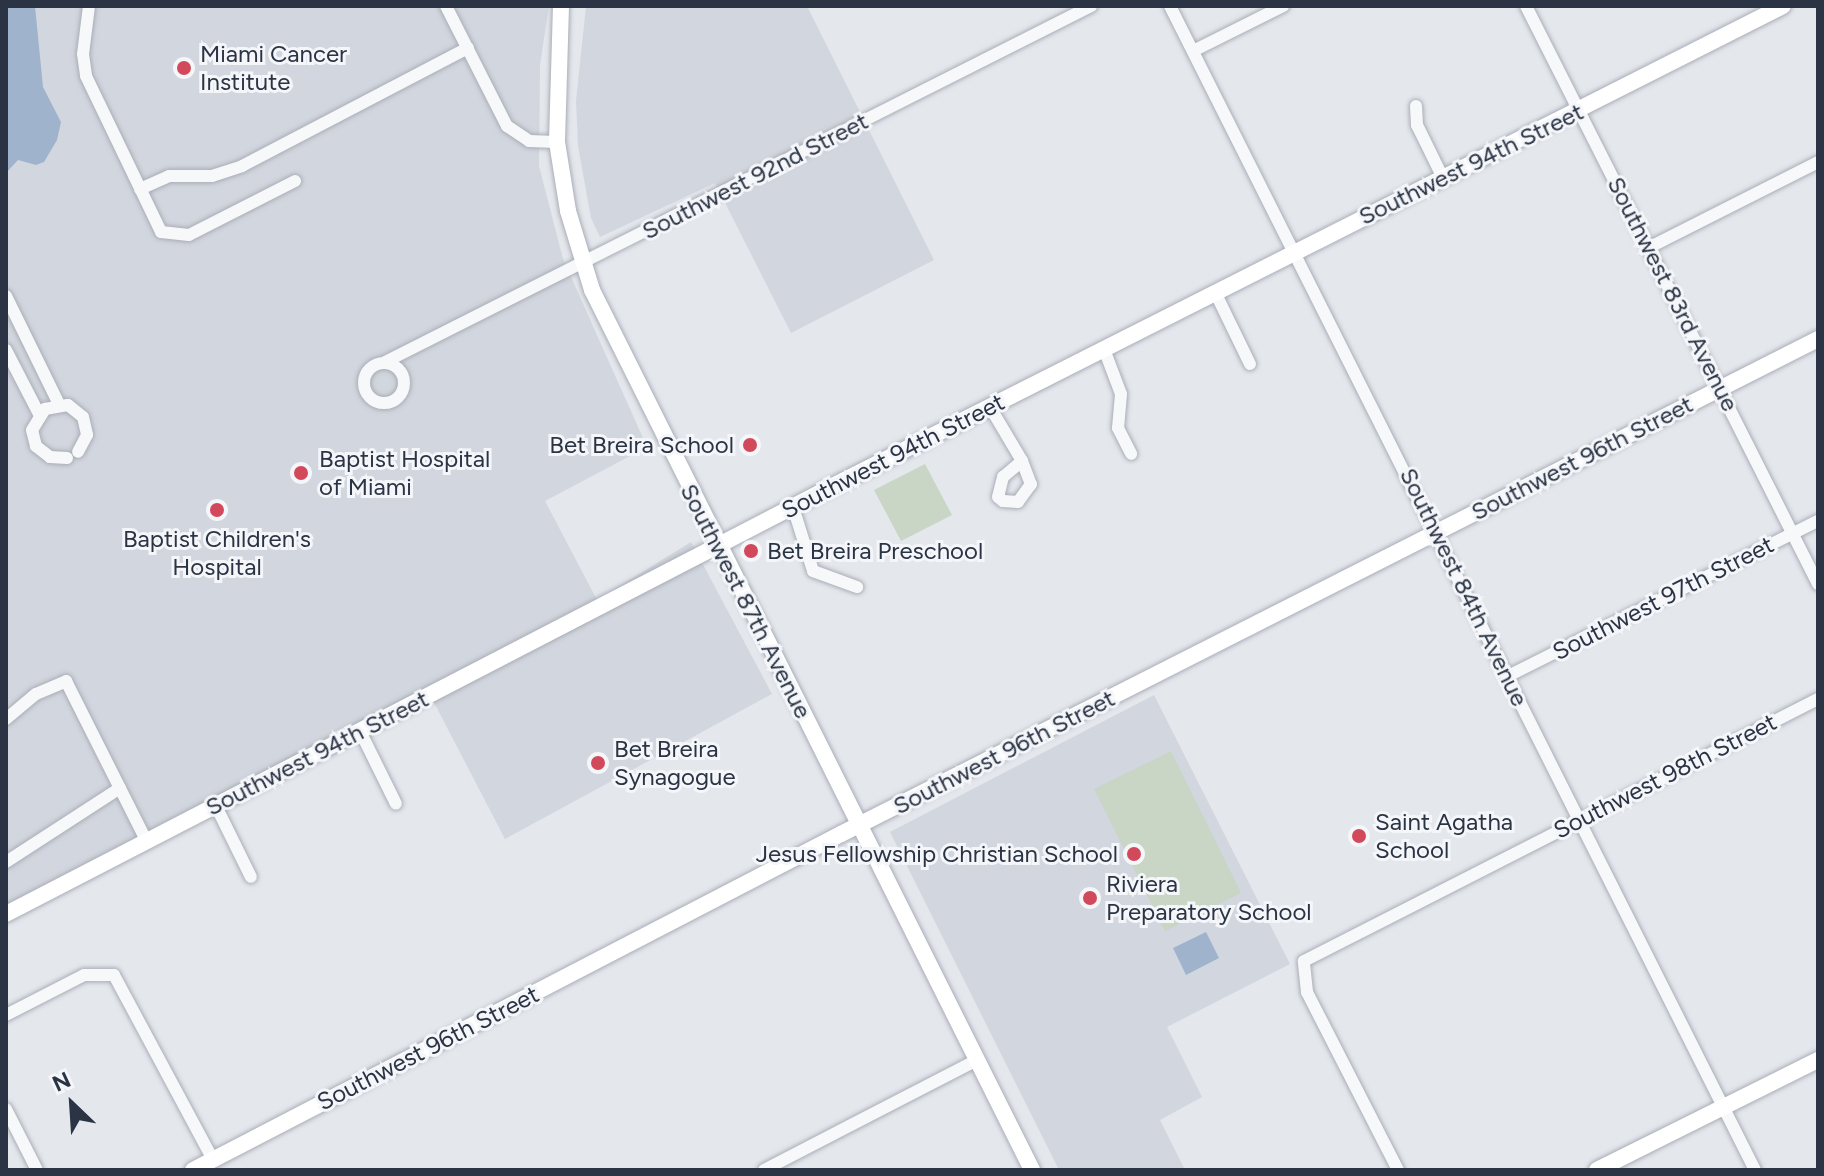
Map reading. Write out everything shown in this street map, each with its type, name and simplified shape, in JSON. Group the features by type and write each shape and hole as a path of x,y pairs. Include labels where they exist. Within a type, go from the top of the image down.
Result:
{"street":[{"path":"89,6 83,54 86,76 161,232 175,237 295,181"},
{"path":"446,6 511,130 532,142 557,142"},
{"name":"Southwest 87th Avenue","path":"561,6 557,142 583,264 612,336 1032,1170"},
{"name":"Southwest 92nd Street","path":"385,362 420,348 1091,6"},
{"name":"Southwest 84th Avenue","path":"1170,6 1755,1170"},
{"path":"1193,51 1283,6"},
{"name":"Southwest 83rd Avenue","path":"1526,6 1818,584"},
{"name":"Southwest 94th Street","path":"6,914 793,507 1783,6"},
{"path":"140,189 169,176 212,176 242,166 468,48"},
{"path":"1416,106 1417,125 1443,178"},
{"path":"1648,248 1818,162"},
{"path":"1215,292 1250,364"},
{"path":"6,296 59,404 83,417 87,435 73,455 50,457 36,446 32,430 39,414 59,404"},
{"name":"Southwest 96th Street","path":"193,1170 859,825 1818,339"},
{"name":"Southwest 92nd Street","path":"402,373 420,348"},
{"path":"1104,349 1121,394 1118,428 1131,454"},
{"path":"6,350 39,414"},
{"path":"385,362 402,373 399,397 388,403 375,401 366,392 364,378 372,366 385,362"},
{"path":"990,407 1022,461"},
{"path":"793,507 813,571 857,587"},
{"name":"Southwest 97th Street","path":"1508,676 1818,521"},
{"path":"6,719 36,694 66,681 147,842"},
{"name":"Southwest 98th Street","path":"1398,1170 1307,992 1302,966 1315,952 1818,699"},
{"path":"360,731 396,804"},
{"path":"6,862 120,788"},
{"path":"216,806 251,877"},
{"path":"6,1015 84,975 109,972 121,982 213,1160"},
{"path":"764,1170 788,1164 977,1060"},
{"path":"1597,1170 1818,1060"},
{"path":"6,1109 37,1170"}],"shaded area":[{"name":"Baptist Hospital of Miami","path":"6,6 549,6 540,65 539,166 563,259 647,447 545,501 597,600 691,542 772,694 505,839 427,689 6,907"},
{"path":"586,6 807,6 934,260 791,333 715,183 600,237 591,218 578,146 576,101"},
{"name":"Riviera Preparatory School","path":"1154,695 1290,964 1167,1027 1202,1097 1160,1120 1185,1170 1059,1170 890,832"}],"green space":[{"path":"925,464 952,515 901,541 874,490"},
{"path":"1171,751 1241,893 1165,931 1094,789"}],"water":[{"path":"6,6 35,6 43,87 61,122 57,140 44,162 36,165 18,160 6,173"},
{"path":"1206,932 1219,958 1186,975 1173,948"}],"place":[{"name":"Miami Cancer Institute","path":"184,68"},
{"name":"Bet Breira School","path":"750,445"},
{"name":"Baptist Hospital of Miami","path":"301,473"},
{"name":"Baptist Children's Hospital","path":"217,510"},
{"name":"Bet Breira Preschool","path":"751,551"},
{"name":"Bet Breira Synagogue","path":"598,763"},
{"name":"Saint Agatha School","path":"1359,836"},
{"name":"Jesus Fellowship Christian School","path":"1134,854"},
{"name":"Riviera Preparatory School","path":"1090,898"}]}
